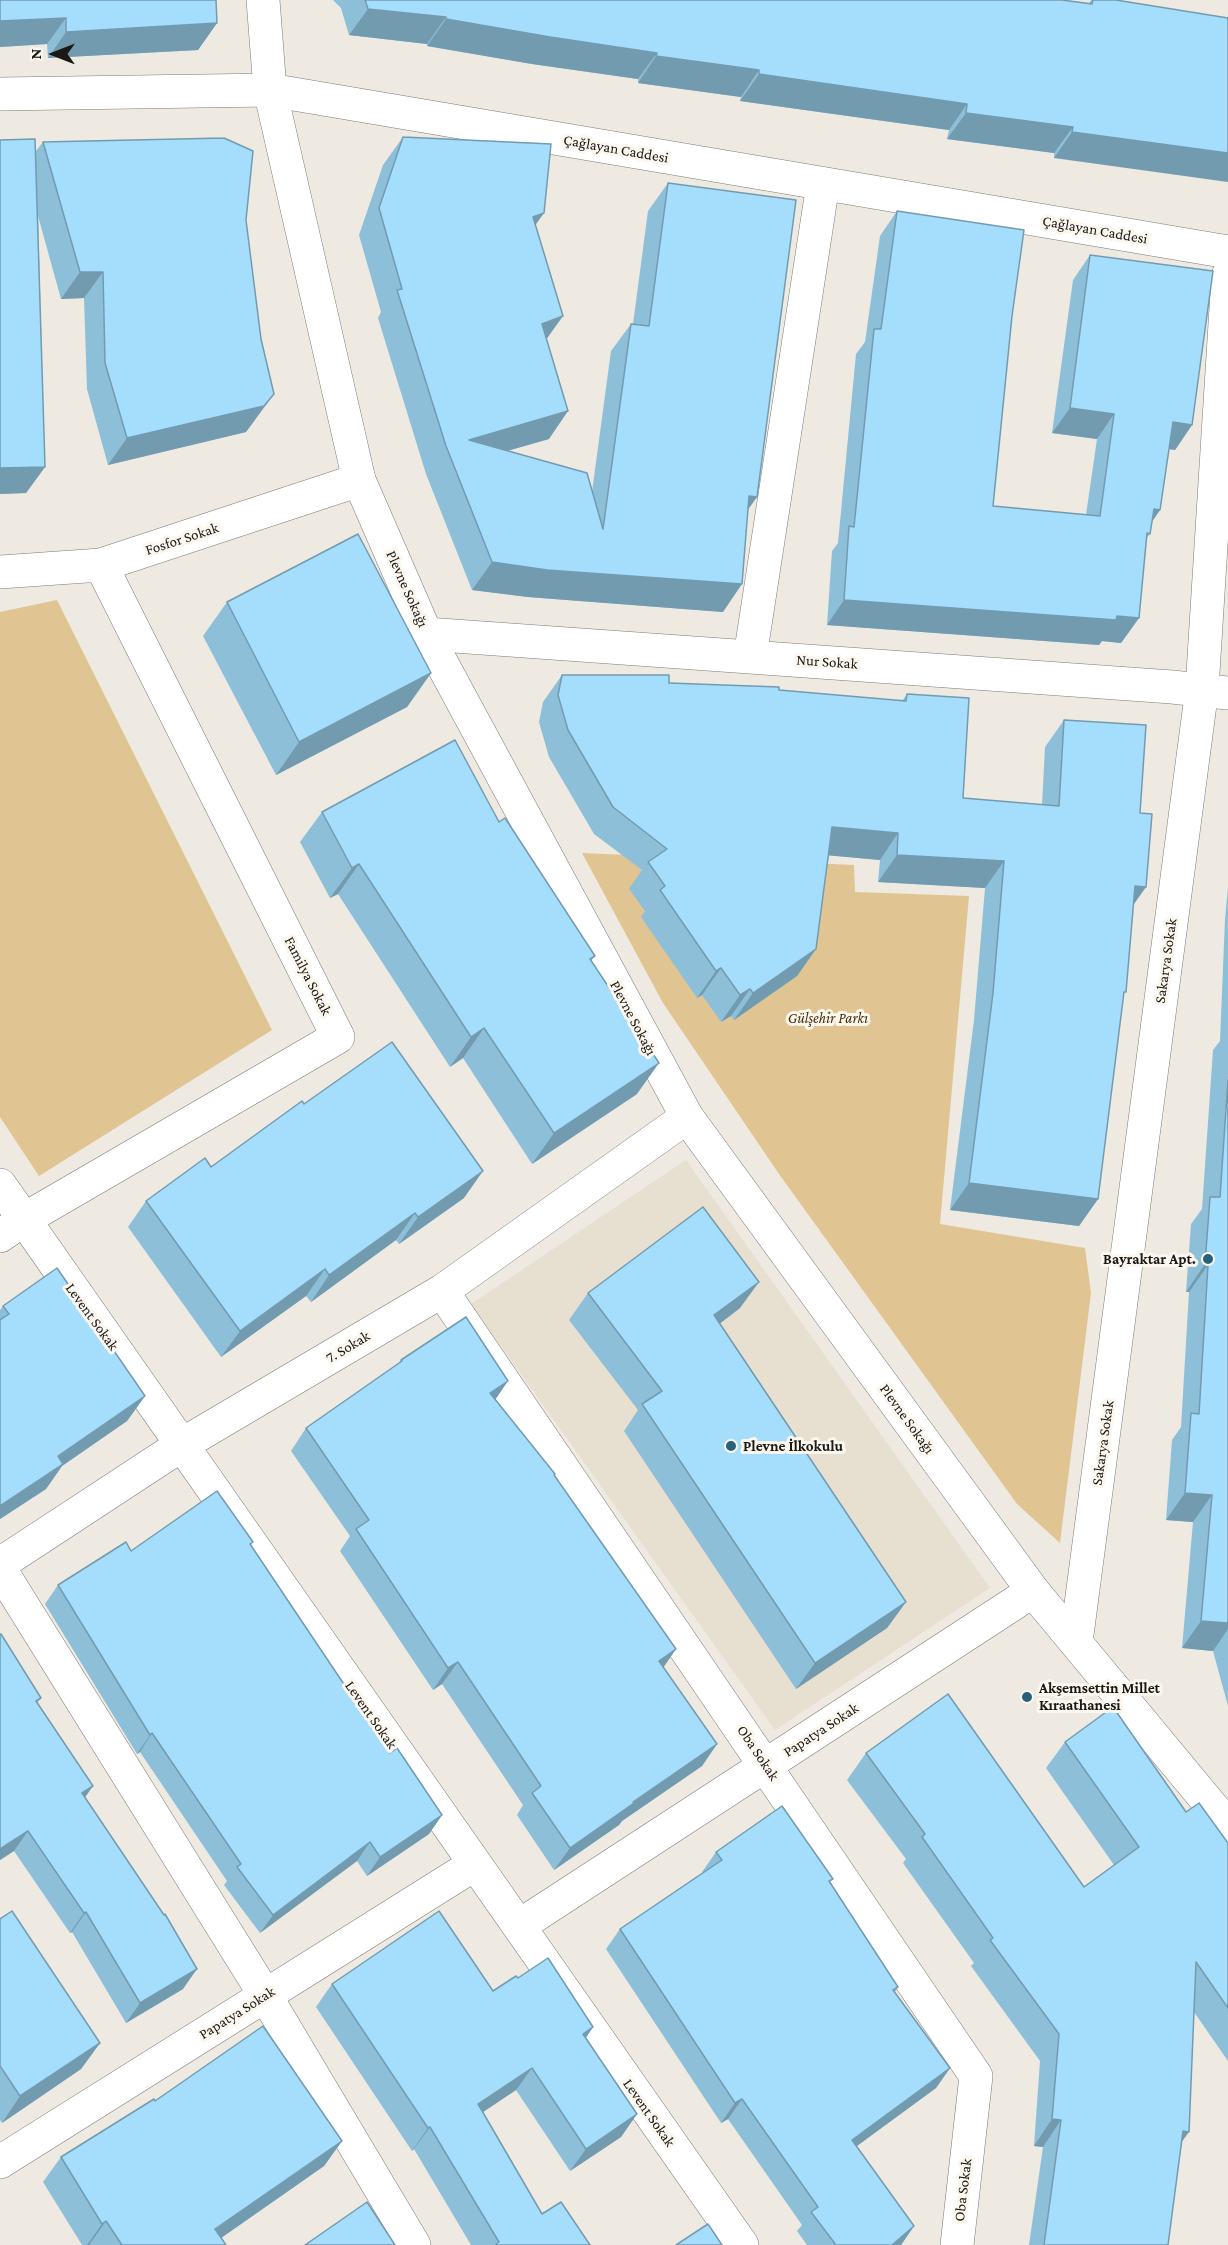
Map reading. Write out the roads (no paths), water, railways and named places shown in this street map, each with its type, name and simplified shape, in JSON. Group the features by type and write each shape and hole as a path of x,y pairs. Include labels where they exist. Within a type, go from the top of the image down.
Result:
{"street":[{"name":"Plevne Sokağı","path":"263,0 270,90 359,480 426,634 687,1117 1033,1591 1228,1826"},
{"name":"Çağlayan Caddesi","path":"0,94 270,90 1228,252"},
{"path":"750,657 824,184"},
{"name":"Sakarya Sokak","path":"1076,1642 1215,691 1228,276"},
{"name":"Fosfor Sokak","path":"0,572 101,565 359,480"},
{"name":"Familya Sokak","path":"12,1228 338,1037 101,565"},
{"name":"Nur Sokak","path":"426,634 1215,691"},
{"name":"7. Sokak","path":"0,1564 183,1444 442,1291 687,1117"},
{"name":"Levent Sokak","path":"0,1185 12,1228 183,1444 742,2245"},
{"name":"Oba Sokak","path":"442,1291 976,2076 957,2245"},
{"path":"0,1569 266,1995 414,2245"},
{"name":"Papatya Sokak","path":"519,1926 1033,1591"},
{"name":"Papatya Sokak","path":"0,2162 475,1864"}],"place":[{"name":"Bayraktar Apt.","path":"1208,1259"},
{"name":"Plevne İlkokulu","path":"731,1446"},
{"name":"Akşemsettin Millet Kıraathanesi","path":"1027,1697"}],"park label":[{"name":"Gülşehir Parkı","path":"828,1018"}]}
